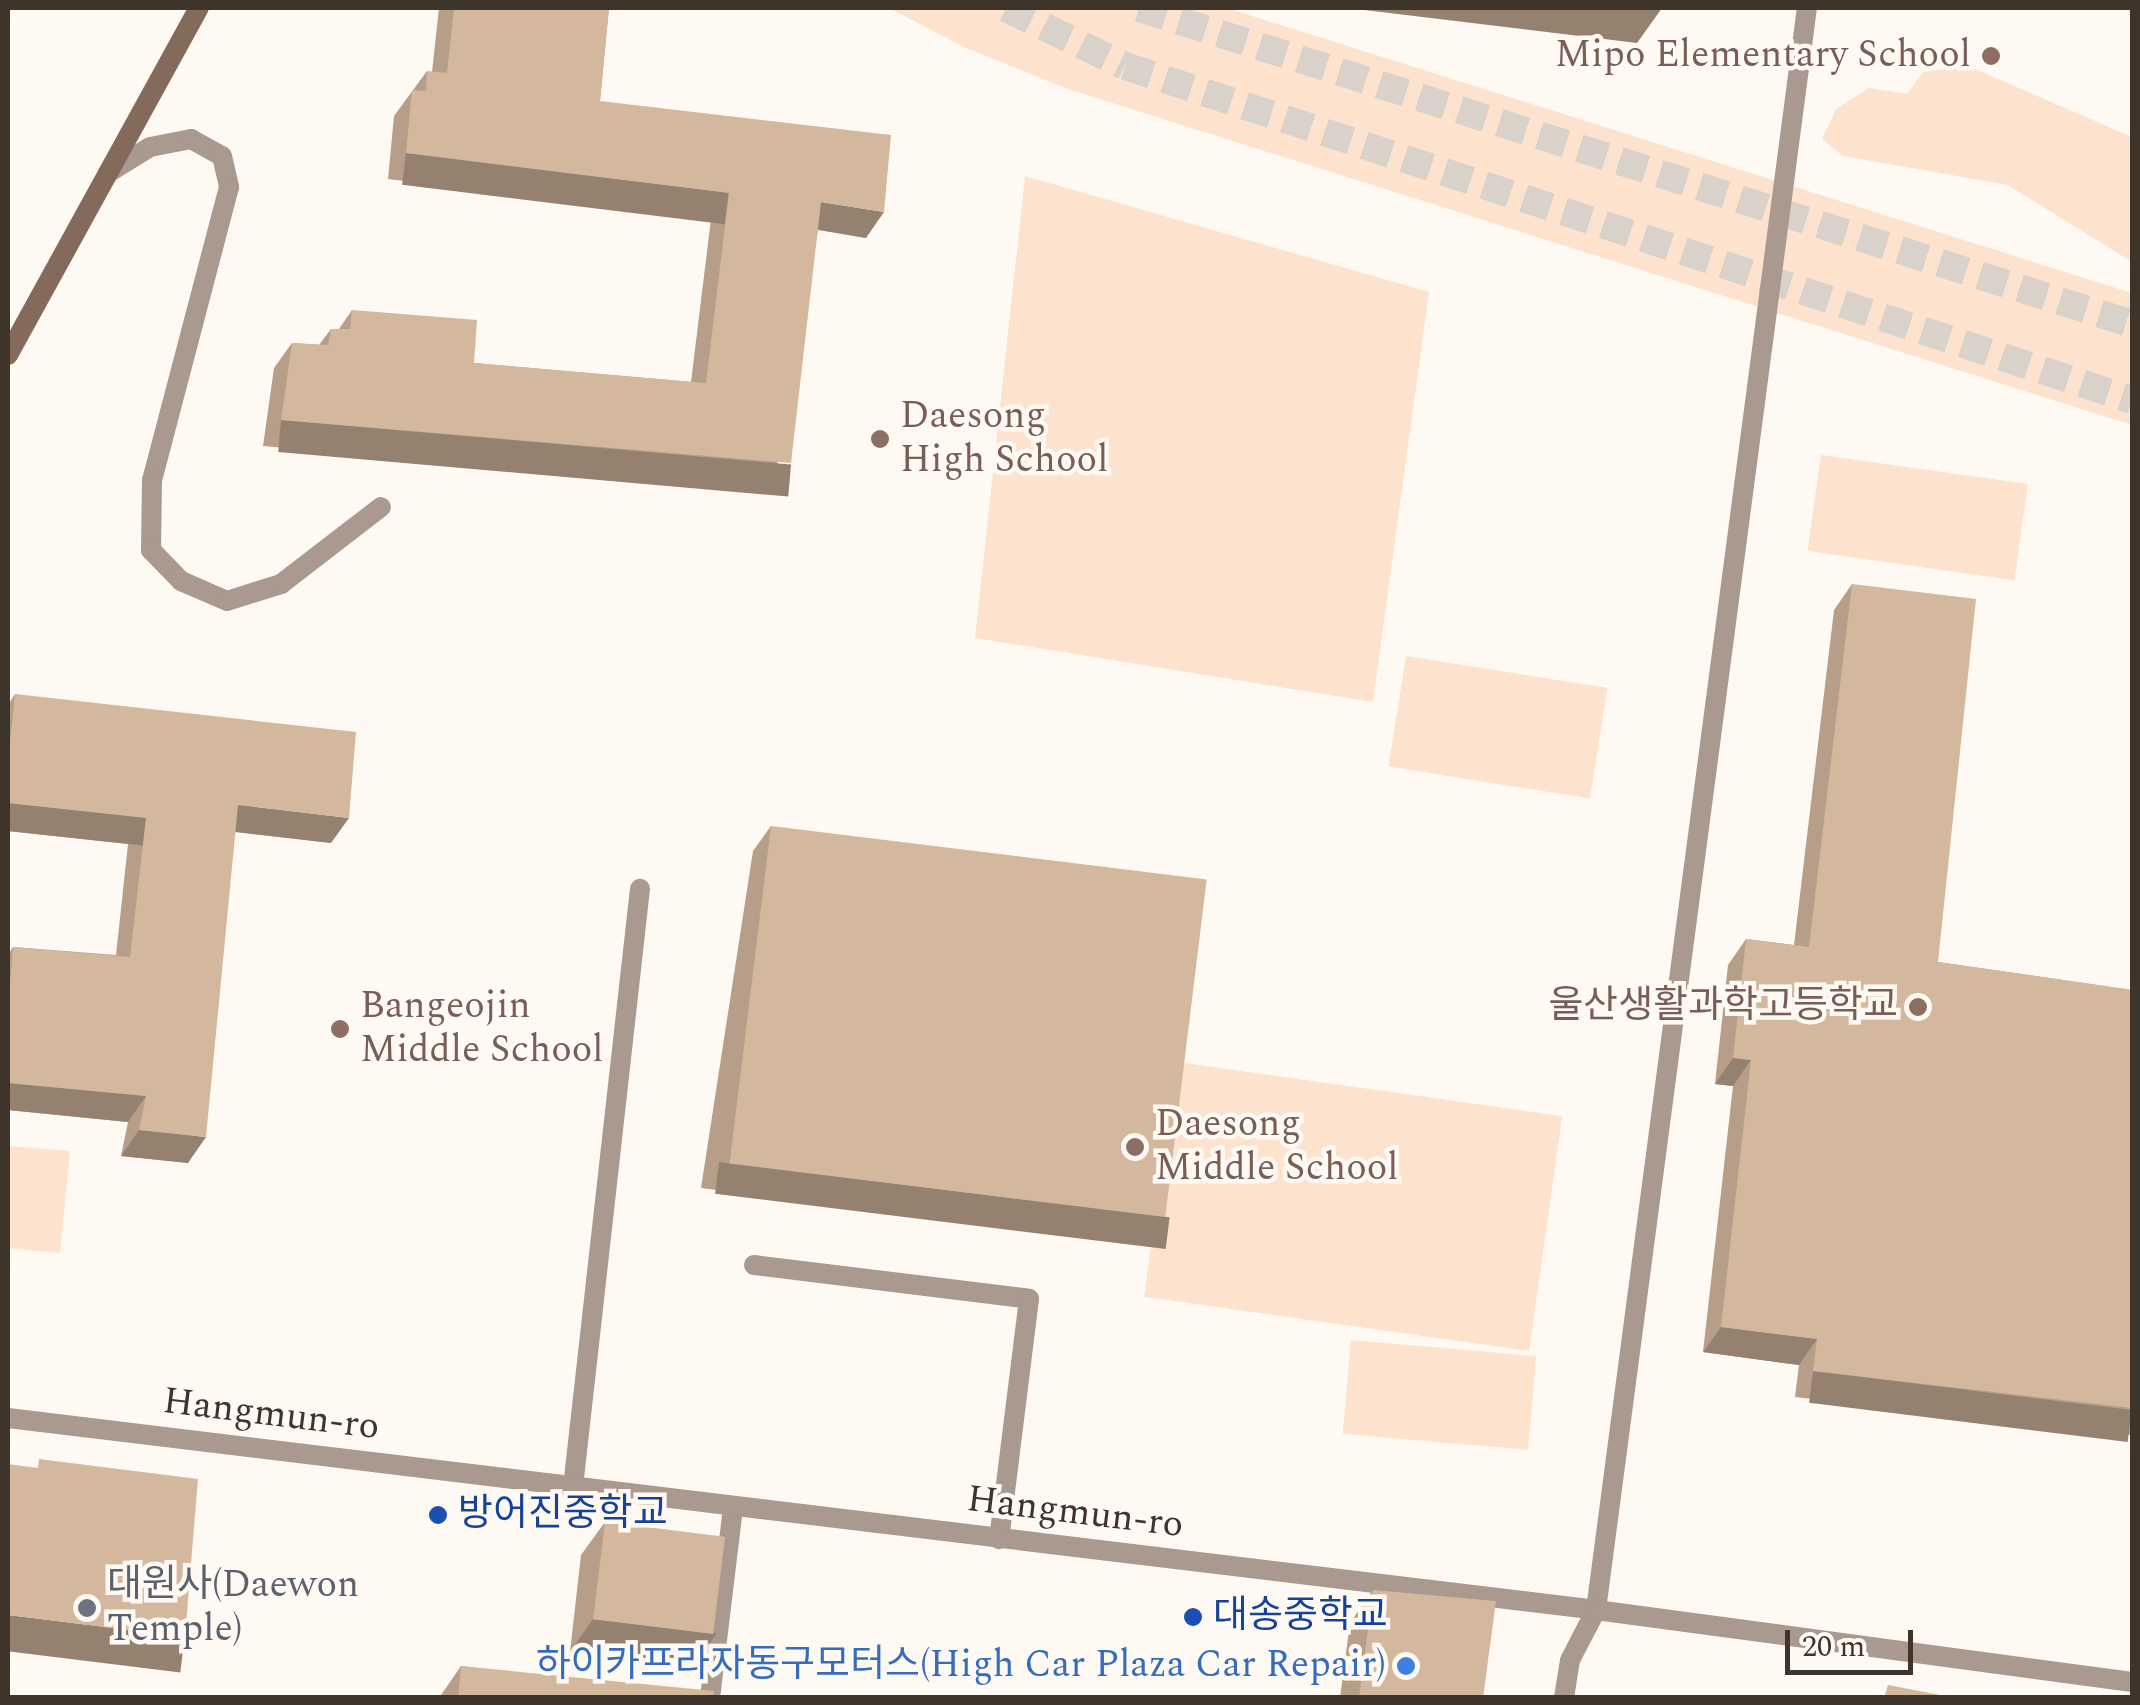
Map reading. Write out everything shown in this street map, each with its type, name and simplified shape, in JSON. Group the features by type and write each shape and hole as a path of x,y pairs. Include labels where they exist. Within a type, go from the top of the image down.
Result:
{"main road":[{"path":"8,354 199,8"}],"street":[{"path":"1564,1698 1570,1660 1596,1610 1807,8"},
{"path":"108,172 150,147 191,139 222,156 229,187 152,480 151,550 181,581 227,601 280,584 381,507"},
{"path":"573,1487 640,889"},
{"path":"754,1266 1029,1300 998,1540"},
{"name":"Hangmun-ro","path":"8,1418 1596,1610 2132,1682"},
{"path":"710,1698 733,1507"}],"shaded area":[{"path":"889,8 1227,8 2132,293 2132,425 1065,88 966,48"},
{"path":"1968,66 2132,137 2132,262 2008,185 1843,156 1822,139 1836,109 1869,88 1907,94 1923,72"},
{"path":"1025,176 1429,292 1373,702 975,638"},
{"path":"1821,455 2028,484 2014,580 1808,551"},
{"path":"1406,656 1607,688 1590,799 1388,767"},
{"path":"1177,1062 1562,1116 1529,1351 1144,1297"},
{"path":"8,1146 70,1151 60,1253 8,1248"},
{"path":"1351,1340 1536,1356 1528,1450 1343,1434"}],"building":[{"path":"454,8 609,8 600,101 891,135 884,212 821,202 791,463 281,420 292,343 328,345 331,329 350,329 352,310 477,320 474,363 706,383 729,193 406,153 412,90 426,91 427,71 447,73"},
{"path":"1852,584 1976,599 1938,962 2132,990 2132,1408 1813,1371 1817,1339 1721,1327 1751,1060 1733,1058 1746,939 1809,947"},
{"path":"15,694 356,732 349,818 238,805 206,1137 139,1130 146,1096 8,1083 8,984 13,947 130,957 146,818 8,803"},
{"path":"771,826 1207,880 1165,1217 730,1163"},
{"name":"대원사(Daewon Temple)","path":"39,1459 198,1479 185,1637 8,1615 8,1464 38,1468"},
{"path":"605,1522 725,1537 713,1634 593,1619"},
{"path":"1373,1590 1496,1601 1483,1698 1359,1698"},
{"path":"461,1666 714,1691 713,1698 458,1698"},
{"path":"1888,1685 1956,1698 1884,1698"}],"tunnel":[{"path":"1006,8 1125,66 2132,400"},
{"path":"1139,8 2132,324"}],"place":[{"name":"Mipo Elementary School","path":"1991,56"},
{"name":"Daesong High School","path":"880,439"},
{"name":"울산생활과학고등학교","path":"1918,1007"},
{"name":"Bangeojin Middle School","path":"340,1029"},
{"name":"Daesong Middle School","path":"1135,1147"},
{"name":"방어진중학교","path":"438,1515"},
{"name":"대원사(Daewon Temple)","path":"87,1608"},
{"name":"대송중학교","path":"1193,1617"},
{"name":"하이카프라자동구모터스(High Car Plaza Car Repair)","path":"1406,1666"}]}
